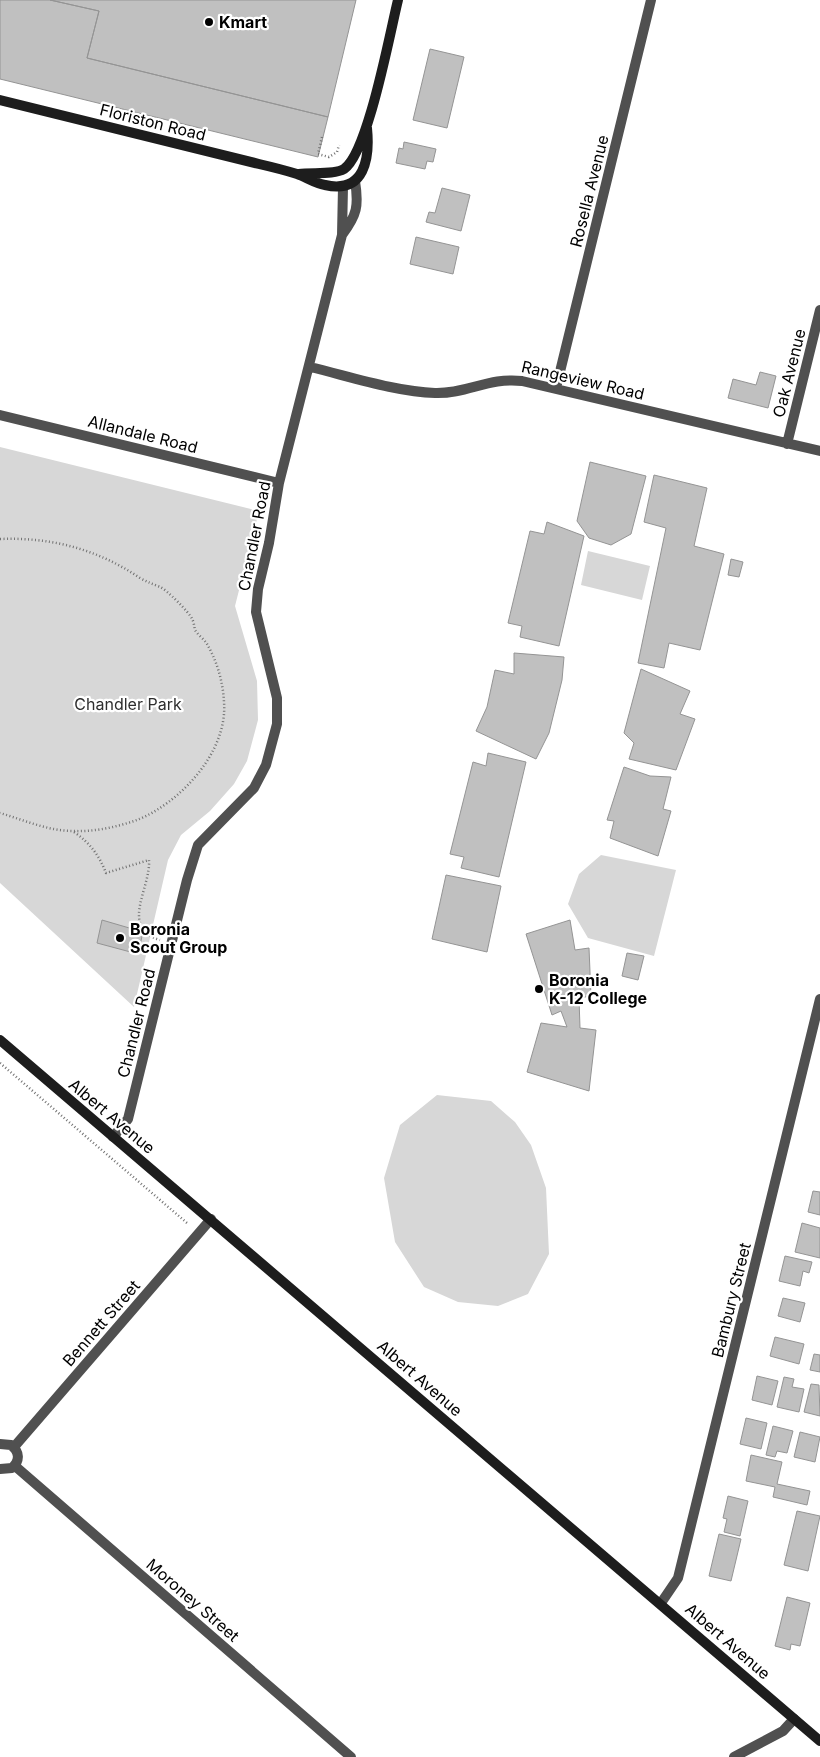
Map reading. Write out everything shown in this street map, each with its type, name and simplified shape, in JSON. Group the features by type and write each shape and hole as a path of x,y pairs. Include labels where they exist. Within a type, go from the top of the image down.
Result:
{"main road":[{"path":"343,187 345,169 367,128 398,0"},
{"name":"Floriston Road","path":"0,100 299,174 319,184 343,187"},
{"path":"343,187 355,181 362,172 367,159 367,128"},
{"path":"345,169 355,181"},
{"name":"Floriston Road","path":"299,174 331,173 345,169"},
{"name":"Albert Avenue","path":"0,1040 661,1603 820,1741"}],"street":[{"name":"Rosella Avenue","path":"556,388 651,0"},
{"name":"Chandler Road","path":"342,235 354,219 357,207 355,181"},
{"name":"Chandler Road","path":"114,1137 128,1119 171,944 198,845 254,788 266,765 277,724 276,698 256,612 258,589 269,543 279,483 342,235 343,187"},
{"name":"Oak Avenue","path":"788,444 820,310"},
{"name":"Rangeview Road","path":"310,367 435,393 468,389 504,379 556,388 820,451"},
{"name":"Allandale Road","path":"0,415 279,483"},
{"name":"Bambury Street","path":"661,1603 678,1578 820,999"},
{"name":"Bennett Street","path":"14,1447 211,1219"},
{"path":"0,1444 8,1444 14,1447 18,1456 14,1466 8,1470 0,1469"},
{"name":"Moroney Street","path":"14,1466 351,1757"},
{"path":"734,1757 783,1731 794,1720"}],"path":[{"path":"322,137 318,154 329,157 337,152 339,145"},
{"path":"0,539 47,540 86,550 122,566 152,585 161,587 192,618 196,631 206,642 214,658 221,680 225,703 223,723 216,745 184,789 155,811 136,820 103,829 73,831 51,829 0,813"},
{"path":"73,831 86,840 100,856 106,873 150,860 150,873 139,905 138,920 143,929 153,938 171,944"},
{"path":"0,1063 187,1223"}],"green space":[{"name":"Chandler Park","path":"0,447 259,511 235,606 257,681 258,720 247,761 234,784 210,811 181,835 168,860 134,1007 0,883"},
{"path":"588,551 650,566 642,600 581,585"},
{"path":"601,855 676,870 654,956 588,938 568,904 579,874"},
{"path":"437,1095 491,1101 515,1122 531,1145 546,1188 549,1254 528,1294 498,1306 458,1302 424,1287 395,1242 384,1178 400,1125"}],"building":[{"path":"0,0 50,0 99,11 87,58 328,117 318,157 0,79"},
{"path":"50,0 356,0 328,117 87,58 99,11"},
{"path":"430,49 464,57 447,128 413,120"},
{"path":"404,142 436,149 433,162 427,161 425,169 396,163 399,148 403,149"},
{"path":"442,188 470,195 461,231 426,222 429,212 435,213"},
{"path":"416,237 459,247 453,274 410,264"},
{"path":"760,372 776,376 768,408 728,398 733,379 756,385"},
{"path":"590,462 646,476 631,534 611,545 589,538 577,521"},
{"path":"654,475 707,488 694,546 724,554 700,650 669,643 664,668 638,663 666,528 644,522"},
{"path":"547,522 584,536 559,646 520,637 522,626 508,623 530,531 544,534"},
{"path":"731,559 743,562 739,577 728,575"},
{"path":"514,653 564,657 562,680 549,733 536,759 476,731 487,707 495,670 514,674"},
{"path":"641,669 690,691 680,714 695,719 676,770 629,759 634,743 624,733"},
{"path":"488,753 526,762 499,877 461,868 464,857 450,854 473,762 486,766"},
{"path":"624,767 650,776 671,777 663,809 671,811 658,856 610,838 614,821 607,820"},
{"path":"446,875 501,886 487,952 432,939"},
{"name":"Boronia Scout Group","path":"102,920 143,932 138,954 97,943"},
{"path":"570,920 575,950 589,948 591,996 579,998 580,1028 596,1030 589,1091 527,1072 541,1023 567,1027 561,1011 552,1015 526,934"},
{"path":"627,953 644,956 638,980 622,976"},
{"path":"813,1191 820,1192 820,1215 808,1212"},
{"path":"802,1223 820,1228 820,1258 795,1252"},
{"path":"785,1256 812,1262 809,1273 803,1271 800,1286 779,1281"},
{"path":"783,1298 805,1303 800,1322 778,1316"},
{"path":"775,1337 804,1344 799,1364 770,1356"},
{"path":"814,1354 820,1355 820,1372 810,1370"},
{"path":"757,1376 778,1381 772,1405 752,1400"},
{"path":"784,1377 794,1379 792,1387 804,1389 799,1412 777,1407"},
{"path":"811,1384 819,1385 820,1416 804,1412"},
{"path":"746,1418 767,1423 761,1449 740,1444"},
{"path":"773,1426 793,1431 787,1453 777,1451 775,1457 766,1455"},
{"path":"800,1432 820,1437 815,1462 794,1457"},
{"path":"751,1455 782,1462 777,1484 810,1491 807,1505 773,1497 775,1487 746,1481"},
{"path":"728,1496 748,1501 740,1536 724,1532 727,1519 723,1518"},
{"path":"797,1511 820,1516 808,1571 784,1565"},
{"path":"719,1534 741,1539 731,1581 709,1576"},
{"path":"787,1597 810,1603 800,1646 791,1644 790,1650 775,1646"}],"place":[{"name":"Kmart","path":"209,22"},
{"name":"Boronia Scout Group","path":"120,938"},
{"name":"Boronia K-12 College","path":"539,989"}]}
